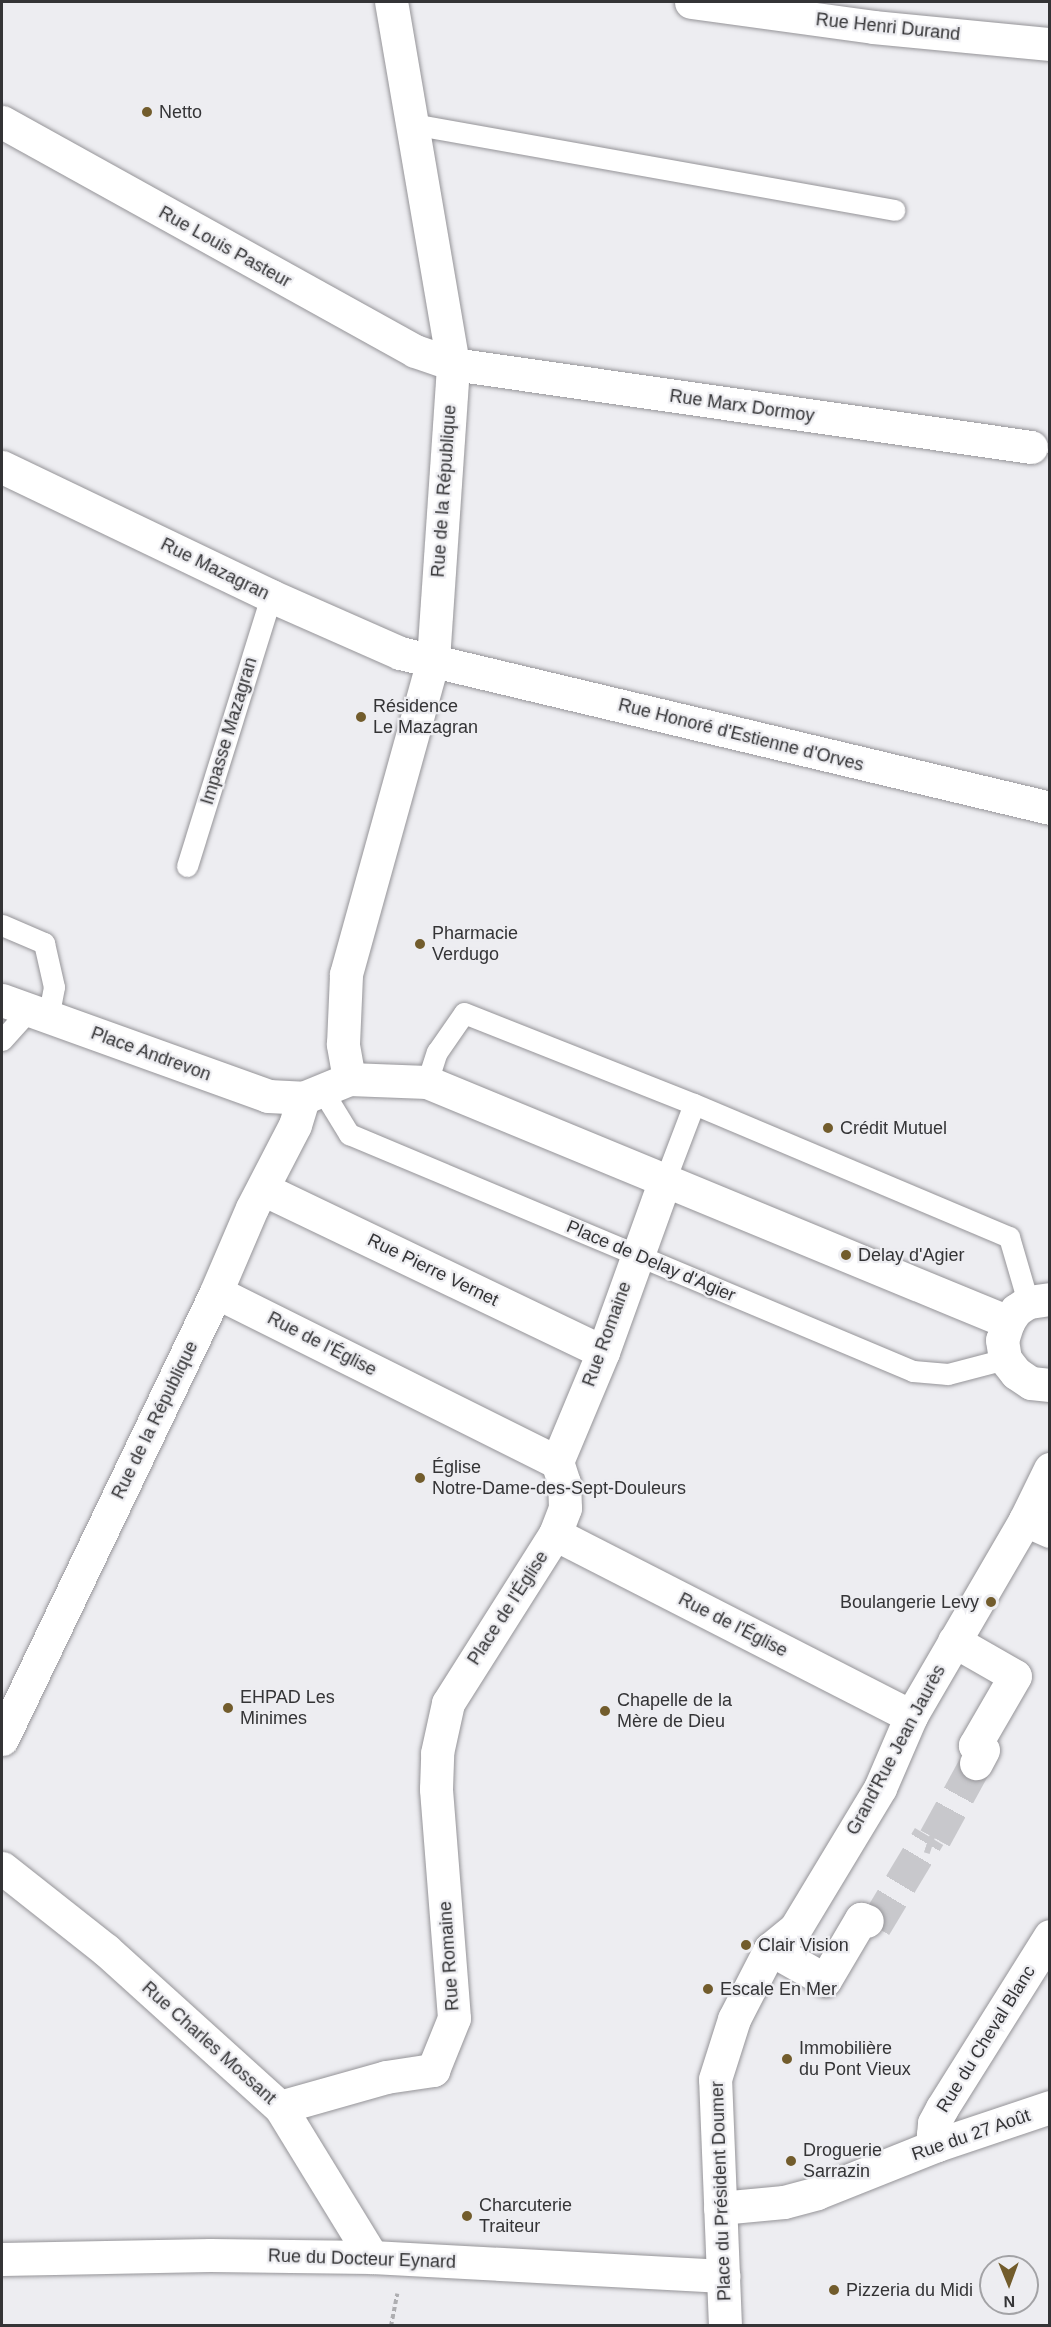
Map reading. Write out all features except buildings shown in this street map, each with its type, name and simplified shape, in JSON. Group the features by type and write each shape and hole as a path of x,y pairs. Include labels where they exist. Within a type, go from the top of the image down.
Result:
{"street":[{"name":"Rue de la République","path":"2,1739 263,1189 295,1125 325,1089 343,1044 346,974 433,660 453,364 391,2"},
{"name":"Rue Henri Durand","path":"691,2 873,27 1050,44"},
{"name":"Rue Louis Pasteur","path":"2,122 415,351 453,364"},
{"name":"Rue Marx Dormoy","path":"453,364 1031,447"},
{"name":"Rue Mazagran","path":"2,467 271,596 400,653 433,660"},
{"name":"Rue Honoré d'Estienne d'Orves","path":"433,660 1050,808"},
{"name":"Place Andrevon","path":"26,1009 268,1096 325,1089"},
{"path":"325,1089 427,1082 665,1180 1028,1308 1002,1340 1005,1359 1016,1373 1031,1383 1050,1386"},
{"name":"Rue Romaine","path":"557,1462 603,1352 636,1254 665,1180"},
{"name":"Rue Pierre Vernet","path":"263,1189 603,1352"},
{"name":"Rue de l'Église","path":"216,1292 557,1462"},
{"name":"Place de l'Église","path":"437,1753 448,1703 555,1534 565,1508 564,1483 557,1462"},
{"name":"Grand'Rue Jean Jaurès","path":"721,2056 734,2019 770,1949 795,1929 880,1788 911,1716 954,1641 1037,1525 1050,1469"},
{"name":"Rue de l'Église","path":"555,1534 911,1716"},
{"path":"954,1641 1015,1676 975,1745 983,1750 976,1763"},
{"name":"Rue Romaine","path":"280,2107 386,2078 433,2070 454,2018 436,1789 437,1753"},
{"name":"Rue Charles Mossant","path":"2,1868 106,1950 280,2107 372,2257"},
{"path":"770,1949 825,1980 861,1919 867,1921"},
{"name":"Rue du Cheval Blanc","path":"937,2145 933,2135 934,2123 942,2108 1050,1936"},
{"name":"Place du Président Doumer","path":"721,2056 715,2079 725,2325"},
{"name":"Rue du 27 Août","path":"720,2208 784,2202 817,2193 937,2145 1050,2108"},
{"name":"Rue du Docteur Eynard","path":"2,2259 210,2255 372,2257 723,2276"}],"lane":[{"path":"412,124 894,210"},
{"name":"Impasse Mazagran","path":"187,866 271,596"},
{"path":"2,925 44,943 54,987 26,1009 2,1040"},
{"path":"427,1082 437,1052 464,1013 694,1104 1009,1237 1028,1308"},
{"name":"Place de Delay d'Agier","path":"325,1089 349,1134 913,1371 948,1374 1005,1359"},
{"name":"Rue Romaine","path":"665,1180 694,1104"}],"tunnel":[{"path":"867,1921 875,1926 929,1836 935,1838 976,1763"}],"place":[{"name":"Netto","path":"147,112"},
{"name":"Résidence Le Mazagran","path":"361,717"},
{"name":"Pharmacie Verdugo","path":"420,944"},
{"name":"Crédit Mutuel","path":"828,1128"},
{"name":"Delay d'Agier","path":"846,1255"},
{"name":"Église Notre-Dame-des-Sept-Douleurs","path":"420,1478"},
{"name":"Boulangerie Levy","path":"991,1602"},
{"name":"EHPAD Les Minimes","path":"228,1708"},
{"name":"Chapelle de la Mère de Dieu","path":"605,1711"},
{"name":"Clair Vision","path":"746,1945"},
{"name":"Escale En Mer","path":"708,1989"},
{"name":"Immobilière du Pont Vieux","path":"787,2059"},
{"name":"Droguerie Sarrazin","path":"791,2161"},
{"name":"Charcuterie Traiteur","path":"467,2216"},
{"name":"Pizzeria du Midi","path":"834,2290"}]}
